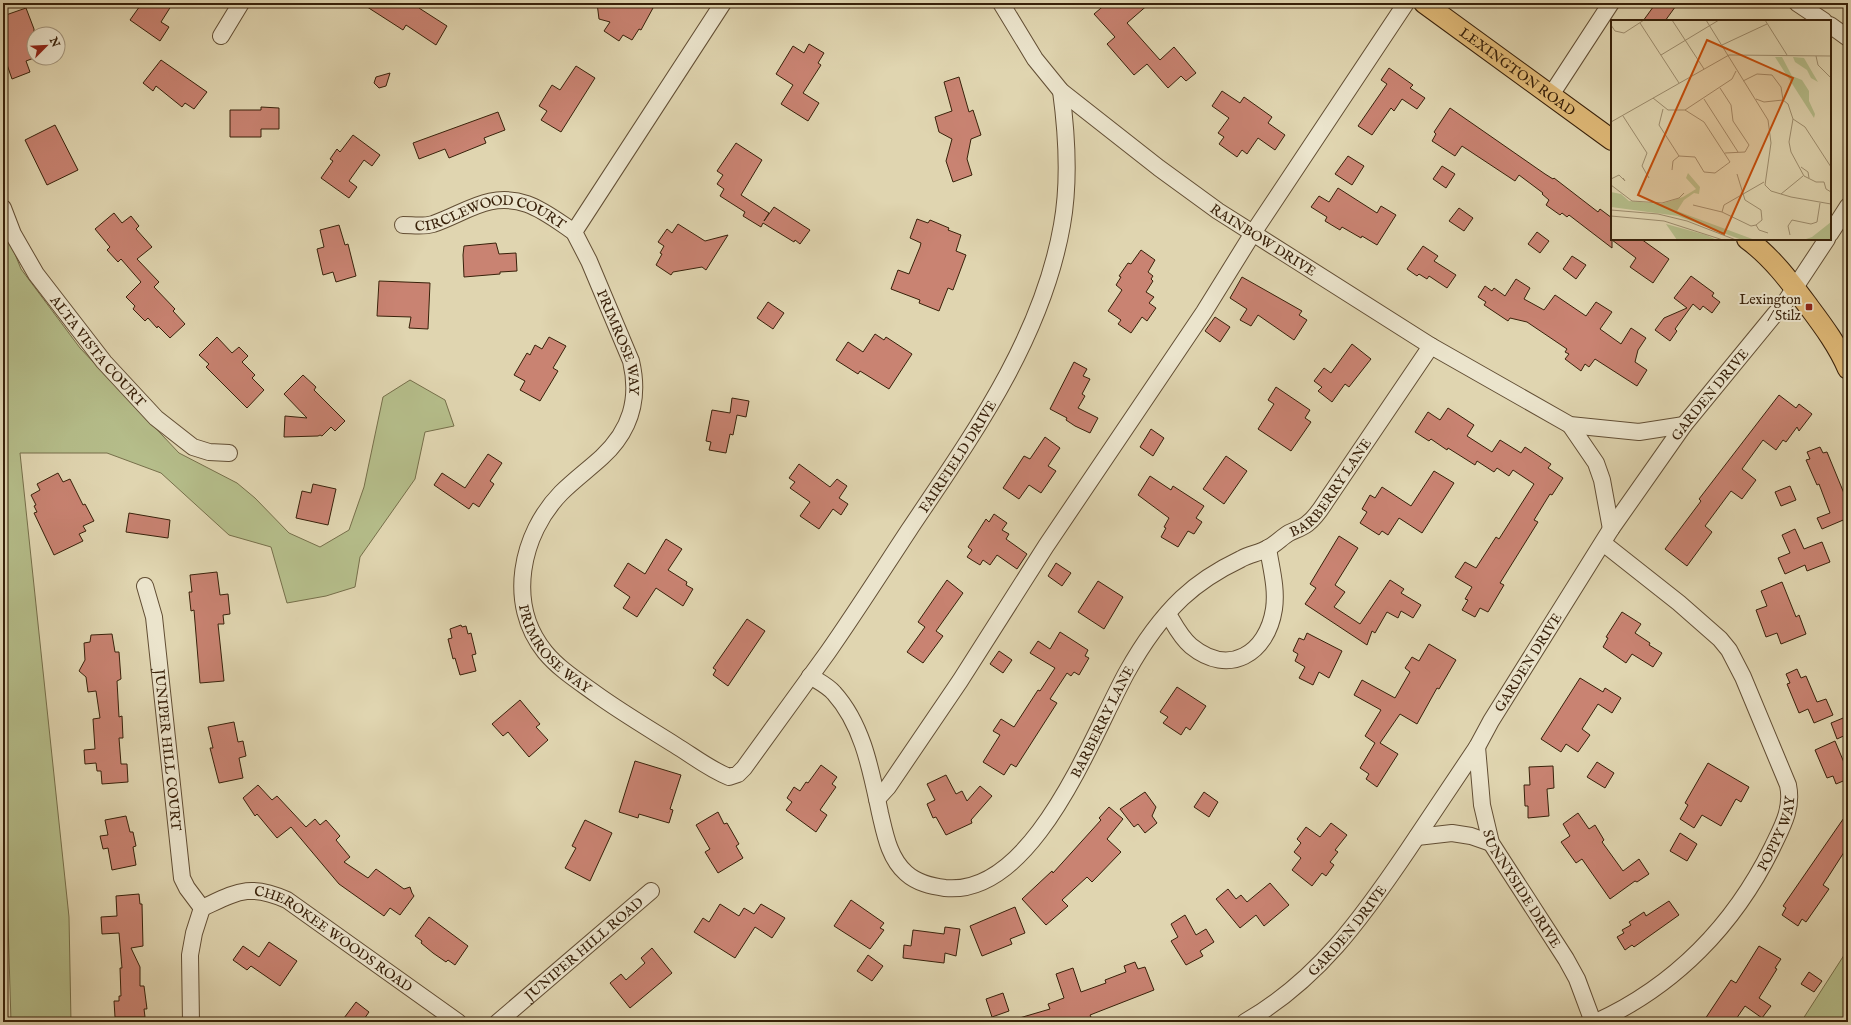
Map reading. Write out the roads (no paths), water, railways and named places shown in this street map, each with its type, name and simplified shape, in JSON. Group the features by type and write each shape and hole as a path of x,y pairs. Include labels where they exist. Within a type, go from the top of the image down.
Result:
{"main road":[{"name":"LEXINGTON ROAD","path":"1424,3 1611,139"},
{"path":"1748,240 1756,245 1795,287 1824,326 1848,369"}],"street":[{"path":"220,36 241,3"},
{"path":"574,232 723,3"},
{"name":"RAINBOW DRIVE","path":"1001,3 1035,59 1061,91 1159,168 1218,211 1431,346 1570,425 1639,432 1684,425"},
{"path":"878,799 888,787 960,681 1046,546 1204,312 1253,233 1406,3"},
{"path":"1551,95 1611,3"},
{"path":"1797,3 1822,20"},
{"path":"1831,26 1848,38"},
{"name":"FAIRFIELD DRIVE","path":"734,776 744,768 810,676 964,447 1004,382 1028,334 1048,282 1062,226 1066,186 1065,121 1061,91"},
{"name":"CIRCLEWOOD COURT","path":"403,225 430,224 475,205 502,200 514,201 537,208 574,232"},
{"path":"1831,232 1848,206"},
{"name":"ALTA VISTA COURT","path":"3,208 13,234 36,274 104,362 151,413 192,447 209,452 229,453"},
{"name":"PRIMROSE WAY","path":"574,232 589,261 631,361 636,391 634,405 626,425 614,444 604,456 562,492 546,511 536,529 526,553 522,573 522,598 525,614 537,641 545,653 562,670 604,700 710,768 729,777 734,776"},
{"name":"GARDEN DRIVE","path":"1245,1022 1260,1013 1300,983 1327,957 1355,925 1374,900 1477,747 1491,720 1611,529 1684,425 1784,304 1826,240"},
{"name":"BARBERRY LANE","path":"810,676 833,691 855,725 866,752 888,844 898,864 907,874 920,882 934,887 954,889 972,886 995,875 1026,848 1055,810 1127,672 1145,642 1168,614 1195,587 1242,558 1268,548 1287,534 1307,524 1318,513 1431,346"},
{"name":"RAINBOW DRIVE","path":"1570,425 1596,463 1602,480 1611,529"},
{"name":"POPPY WAY","path":"1596,1022 1622,1010 1644,996 1687,963 1708,942 1749,891 1785,821 1790,804 1788,784 1743,677 1729,650 1679,603 1603,543"},
{"path":"1168,614 1190,645 1201,653 1214,659 1226,661 1240,659 1250,653 1258,646 1268,630 1274,610 1276,591 1268,548"},
{"name":"JUNIPER HILL COURT","path":"145,586 154,617 182,878 187,888 202,908"},
{"name":"SUNNYSIDE DRIVE","path":"1477,747 1482,805 1491,843 1566,959 1580,986 1593,1022"},
{"path":"1417,837 1452,833 1471,836 1491,843"},
{"name":"CHEROKEE WOODS ROAD","path":"202,908 235,893 251,890 269,892 286,900 458,1022"},
{"name":"JUNIPER HILL ROAD","path":"498,1022 651,891"},
{"path":"191,1022 190,955 194,933 202,908"}],"place":[{"name":"Lexington / Stilz","path":"1809,307"}]}
